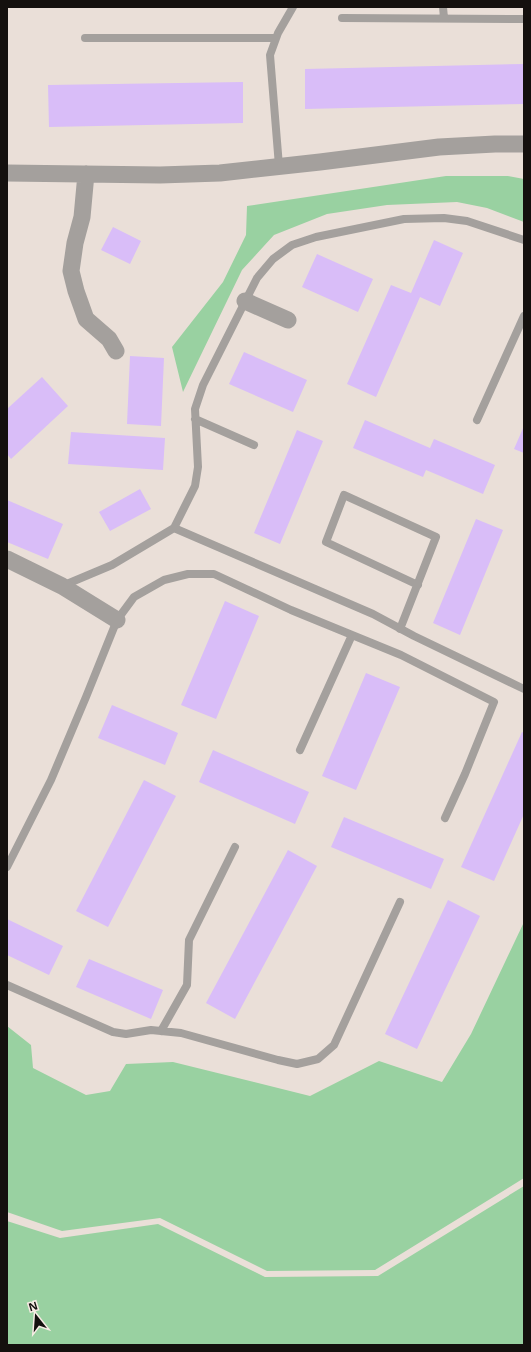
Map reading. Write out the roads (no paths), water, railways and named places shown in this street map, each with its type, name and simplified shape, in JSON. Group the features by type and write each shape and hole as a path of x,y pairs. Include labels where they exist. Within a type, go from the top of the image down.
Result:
{"street":[{"path":"7,173 160,175 220,173 439,147 524,144"},
{"path":"86,174 82,217 75,243 71,271 86,319 109,340 116,351"},
{"path":"245,300 288,320"},
{"path":"7,559 62,586 117,620"}],"lane":[{"path":"279,166 270,55 276,38 293,7"},
{"path":"443,7 444,18"},
{"path":"342,18 524,19"},
{"path":"85,38 276,38"},
{"path":"62,586 112,565 174,528 195,486 198,467 195,410 203,385 257,278 273,259 292,245 316,237 404,219 444,218 467,221 524,240"},
{"path":"477,420 524,316"},
{"path":"195,419 254,445"},
{"path":"400,629 418,584 436,538 344,495 326,542 418,584"},
{"path":"174,528 372,614 524,690"},
{"path":"7,867 51,780 117,620 134,597 164,580 188,574 214,574 291,610 401,656 494,702 465,774 445,818"},
{"path":"300,750 352,635"},
{"path":"160,1031 187,986 189,940 235,847"},
{"path":"7,985 113,1032 126,1034 152,1030 181,1033 278,1060 298,1064 318,1059 334,1044 400,902"}]}
